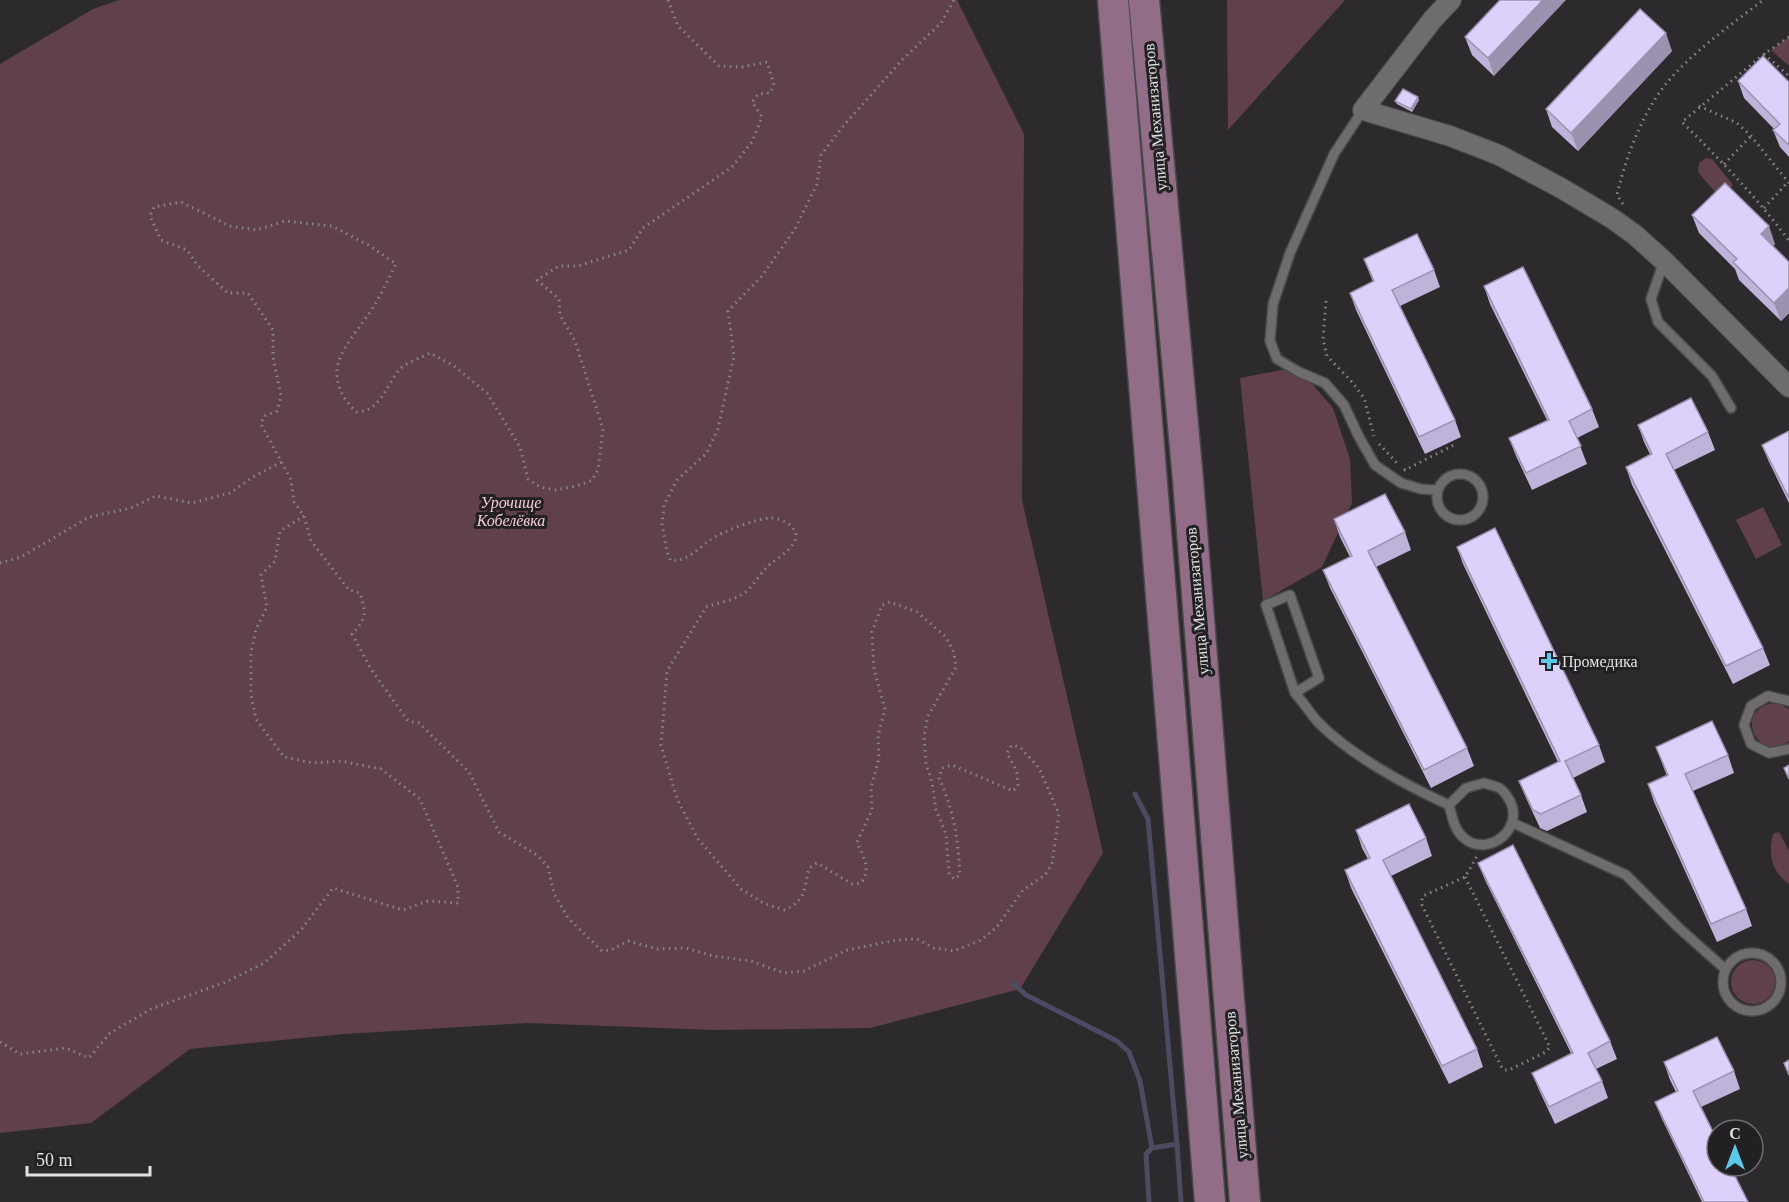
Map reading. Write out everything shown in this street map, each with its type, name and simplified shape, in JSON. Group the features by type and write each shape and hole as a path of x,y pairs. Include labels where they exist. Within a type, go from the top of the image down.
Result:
{"main road":[{"name":"улица Механизаторов","path":"1113,0 1210,1202"},
{"name":"улица Механизаторов","path":"1144,0 1188,480 1245,1202"}],"street":[{"path":"1451,0 1433,19 1363,110 1450,136 1499,155 1613,219 1664,261 1788,385"}],"lane":[{"path":"1363,110 1334,154 1290,253 1273,304 1270,340 1277,359 1325,383 1344,405 1359,438 1375,465 1401,483 1436,490"},
{"path":"1664,261 1651,299 1658,322 1712,376 1731,408"},
{"path":"1463,473 1478,481 1484,496 1479,512 1465,521 1449,519 1437,507 1436,490 1447,477 1463,473"},
{"path":"1295,693 1319,678 1290,595 1266,605 1295,693 1319,723 1361,756 1449,805 1453,823 1464,839 1483,845 1502,839 1513,823 1513,804 1502,789 1484,783 1466,788 1449,805"},
{"path":"1789,701 1768,696 1751,706 1744,725 1751,744 1769,753 1789,748"},
{"path":"1513,823 1626,875 1678,928 1725,969"},
{"path":"1751,952 1767,956 1778,966 1782,981 1778,997 1768,1008 1753,1012 1738,1008 1727,998 1722,983 1725,969 1736,957 1751,952"},
{"path":"1778,997 1789,996"}],"path":[{"path":"668,0 678,26 719,66 742,67 767,62 774,85 770,93 758,94 752,102 762,117 752,142 732,167 643,228 629,250 578,266 559,266 537,279 559,299 561,315 575,340 603,429 598,470 592,480 556,490 540,487 528,479 520,447 487,393 454,366 430,353 402,367 376,405 366,411 357,412 347,404 339,386 337,370 339,362 374,306 396,264 370,246 332,226 285,221 256,230 230,226 181,202 154,207 150,216 161,240 187,250 198,266 228,294 248,294 273,330 273,357 281,396 277,411 264,416 261,424 291,480 294,502 304,516 311,541 349,590 360,593 365,611 362,624 352,633 371,669 408,721 419,723 469,772 499,832 537,855 548,867 554,894 568,918 602,951 611,950 628,941 657,950 686,948 713,956 751,961 784,973 804,971 848,950 897,940 917,939 934,948 954,951 981,940 996,928 1023,890 1045,875 1052,864 1059,814 1039,768 1020,747 1012,745 1007,753 1017,772 1018,786 1013,791 952,765 942,768 939,777 950,801 958,838 960,875 954,879 949,873 946,834 936,810 932,782 926,764 924,735 928,716 956,668 954,654 946,637 917,612 890,602 882,605 872,632 874,670 885,709 878,736 879,758 871,788 872,810 857,842 867,865 867,876 861,883 852,884 817,863 809,868 803,896 798,904 785,910 765,904 741,889 698,839 677,799 661,745 667,671 706,607 743,595 767,566 791,548 796,540 795,530 789,524 772,518 736,527 711,539 680,561 671,561 667,552 662,524 664,505 677,480 706,454 718,429 734,356 728,311 762,276 795,229 817,184 821,156 832,140 902,60 941,23 954,0"},
{"path":"1628,213 1617,195 1624,165 1644,119 1665,85 1698,51 1763,0"},
{"path":"1789,37 1764,54 1682,122 1764,208 1789,241"},
{"path":"1764,54 1789,76"},
{"path":"1699,106 1737,123 1751,135 1789,182 1764,208"},
{"path":"1724,164 1751,135"},
{"path":"1326,301 1323,339 1326,356 1352,382 1364,398 1376,440 1392,459 1405,470 1454,446"},
{"path":"0,563 21,557 89,517 131,508 156,496 192,503 230,493 281,462"},
{"path":"0,1042 20,1054 66,1048 89,1058 110,1033 151,1009 226,982 264,963 301,930 333,888 403,910 428,901 458,903 458,887 420,799 381,769 341,761 313,763 284,757 256,719 251,695 251,653 256,629 267,607 261,575 275,561 280,531 304,516"},
{"path":"1464,877 1550,1047 1546,1052 1509,1070 1502,1068 1421,903 1423,896 1464,877 1483,845"}],"green space":[{"name":"Урочище Кобелёвка","path":"119,0 957,0 1024,134 1022,500 1103,853 1020,989 870,1028 714,1030 527,1023 344,1034 190,1049 91,1123 0,1133 0,64 93,9"},
{"path":"1227,0 1345,0 1228,130"},
{"path":"1789,37 1789,66 1771,50"},
{"path":"1706,158 1712,159 1733,185 1720,198 1698,172 1699,163"},
{"path":"1287,369 1309,380 1333,408 1350,459 1352,503 1322,567 1263,601 1240,378"},
{"path":"1763,507 1782,545 1756,559 1736,520"},
{"path":"1772,703 1789,709 1789,741 1779,747 1769,747 1761,742 1752,726 1753,716 1760,708"},
{"path":"1779,832 1789,851 1789,884 1778,874 1772,862 1773,834"},
{"path":"1753,960 1769,966 1775,982 1769,998 1753,1004 1737,998 1731,982 1737,966"}],"building":[{"path":"1500,0 1543,0 1488,58 1465,37"},
{"path":"1640,9 1666,33 1571,133 1546,109"},
{"path":"1763,56 1789,82 1789,145 1773,130 1780,124 1738,81"},
{"path":"1403,89 1418,97 1411,109 1395,101"},
{"path":"1725,183 1769,226 1761,234 1789,262 1789,288 1774,303 1733,262 1737,259 1692,215"},
{"path":"1417,234 1434,270 1392,290 1455,420 1419,437 1350,293 1374,281 1364,259"},
{"path":"1523,267 1592,409 1569,421 1581,446 1526,473 1509,438 1549,420 1484,286"},
{"path":"1691,398 1708,432 1666,454 1763,648 1726,666 1626,467 1652,454 1638,425"},
{"path":"1789,431 1789,498 1762,445"},
{"path":"1385,494 1405,532 1368,551 1467,748 1424,770 1323,570 1352,556 1334,519"},
{"path":"1495,528 1599,745 1565,761 1581,795 1541,814 1533,810 1519,781 1560,761 1457,547"},
{"path":"1712,721 1728,755 1685,774 1746,909 1711,924 1648,784 1668,775 1656,747"},
{"path":"1789,765 1789,779 1784,768"},
{"path":"1409,804 1426,838 1383,860 1477,1049 1442,1066 1345,870 1370,858 1356,830"},
{"path":"1513,845 1610,1041 1588,1053 1602,1081 1549,1107 1532,1073 1573,1053 1478,863"},
{"path":"1717,1037 1734,1071 1693,1091 1706,1118 1705,1178 1736,1178 1748,1202 1704,1202 1655,1102 1678,1091 1664,1062"},
{"path":"1789,1060 1789,1075 1784,1063"}],"waterway":[{"path":"1135,794 1148,819 1177,1144 1152,1148 1146,1154 1149,1202"},
{"path":"1013,983 1026,995 1117,1041 1129,1052 1140,1081 1152,1148"},
{"path":"1177,1144 1181,1202"}],"place":[{"name":"Промедика","path":"1549,661"}]}
